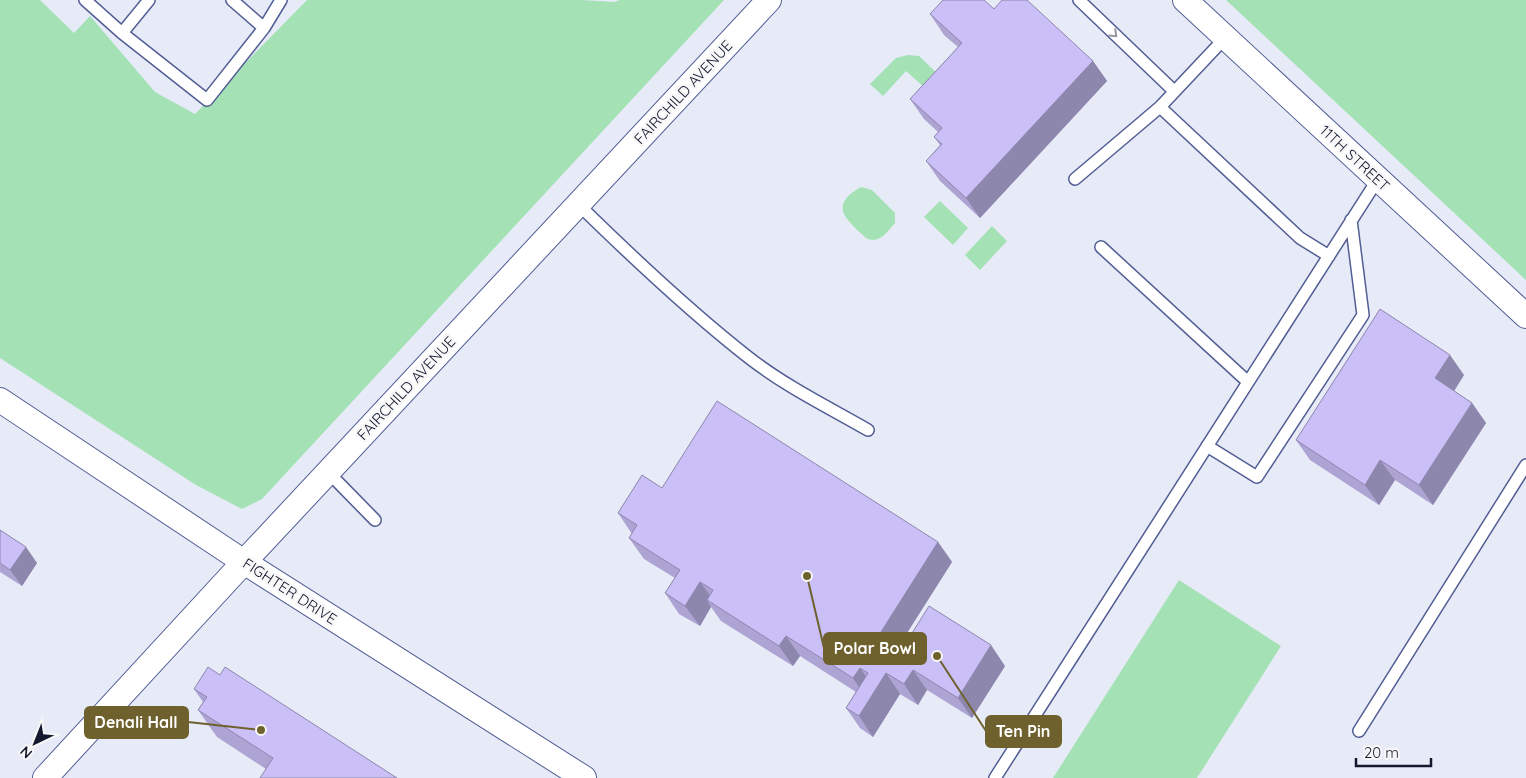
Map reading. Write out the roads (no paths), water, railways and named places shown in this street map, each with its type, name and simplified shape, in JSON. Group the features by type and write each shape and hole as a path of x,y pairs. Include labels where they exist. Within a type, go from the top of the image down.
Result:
{"street":[{"name":"FAIRCHILD AVENUE","path":"46,778 244,562 769,0"},
{"name":"11TH STREET","path":"1184,0 1526,316"},
{"name":"FIGHTER DRIVE","path":"0,400 244,562 584,778"}],"lane":[{"path":"85,0 122,33 207,100 264,28 281,0"},
{"path":"122,33 148,0"},
{"path":"232,0 264,28"},
{"path":"1079,0 1174,91"},
{"path":"1075,179 1160,107 1225,38"},
{"path":"1160,107 1300,238 1329,256"},
{"path":"994,778 1378,179"},
{"path":"578,204 637,262 749,357 794,388 868,430"},
{"path":"1207,446 1257,477 1363,315 1351,220"},
{"path":"1101,247 1248,382"},
{"path":"1359,731 1526,465"},
{"path":"328,472 375,520"}],"place":[{"name":"Polar Bowl","path":"807,576"},
{"name":"Ten Pin","path":"937,656"},
{"name":"Denali Hall","path":"261,730"}]}
